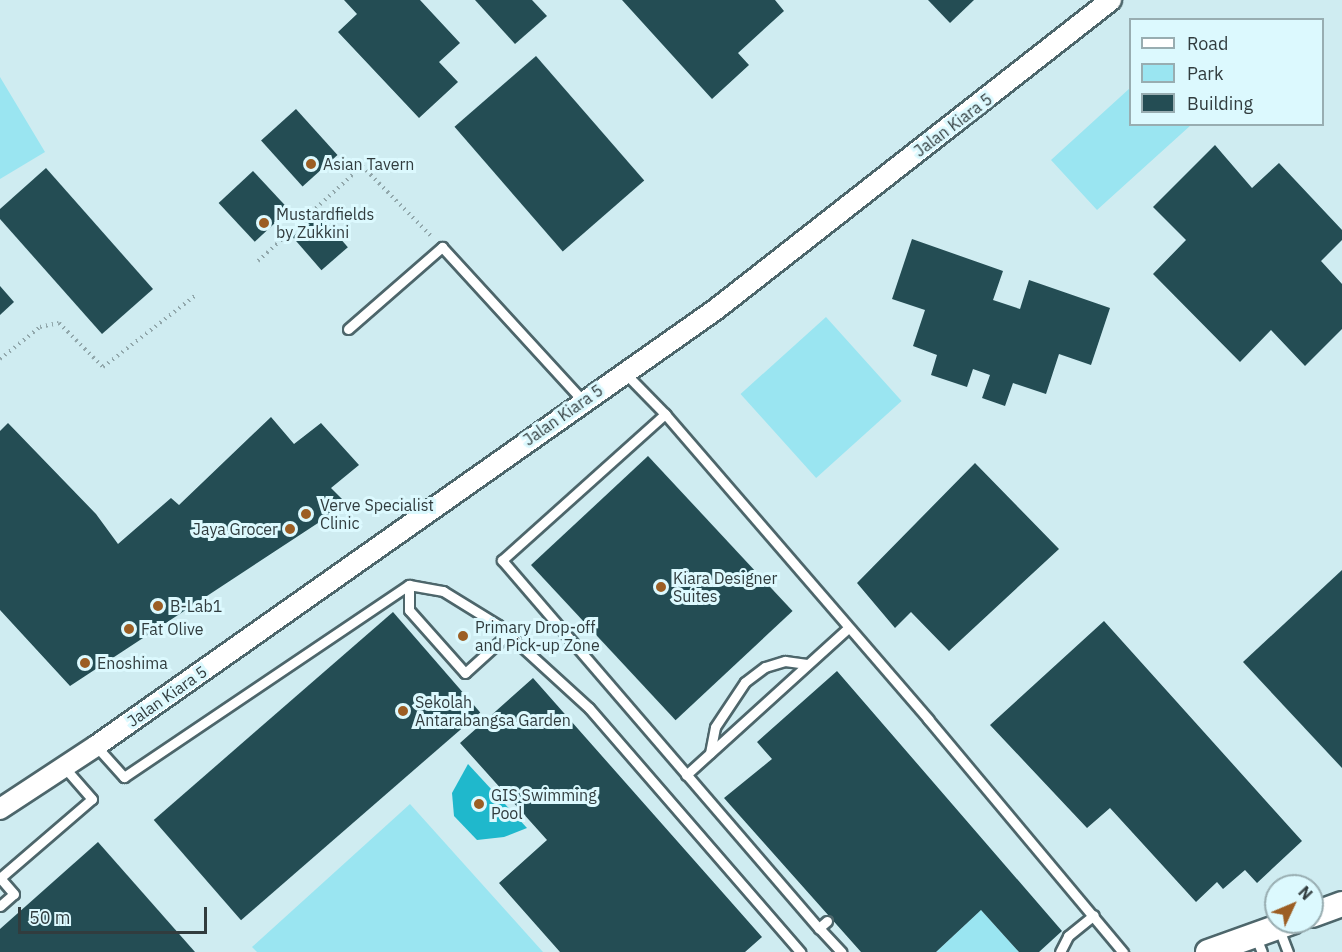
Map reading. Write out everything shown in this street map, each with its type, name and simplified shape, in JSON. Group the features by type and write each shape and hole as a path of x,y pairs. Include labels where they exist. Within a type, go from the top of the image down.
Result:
{"street":[{"name":"Jalan Kiara 5","path":"0,809 96,746 624,372 716,310 1105,1"},
{"path":"1324,911 1342,904"},
{"path":"1208,952 1258,943 1271,934"}],"lane":[{"path":"348,329 442,247 583,401"},
{"path":"624,372 665,414 1094,915 1123,952"},
{"path":"665,414 502,560 841,952"},
{"path":"409,585 409,610 465,673 508,634"},
{"path":"96,746 124,777 409,585 443,591 508,634 589,708 800,952"},
{"path":"686,775 848,628"},
{"path":"710,753 715,727 745,682 765,667 785,661 807,664"},
{"path":"0,906 14,894 0,878 92,799 64,767"},
{"path":"1060,952 1068,936 1094,915"},
{"path":"819,928 827,921"},
{"path":"1286,934 1288,952"}],"path":[{"path":"258,261 362,166 442,247"},
{"path":"0,359 40,327 59,323 103,367 197,294"}],"green space":[{"path":"0,77 45,152 0,179"},
{"path":"1129,89 1129,126 1190,126 1097,210 1051,160"},
{"path":"826,317 902,401 816,478 741,394"},
{"path":"410,804 543,952 257,952 252,947"},
{"path":"981,910 1019,952 936,952"}],"shaded area":[{"name":"GIS Swimming Pool","path":"468,764 527,828 504,837 477,840 454,816 452,793"}],"building":[{"path":"344,0 420,0 460,43 439,62 458,82 419,118 338,32 357,14"},
{"path":"475,0 532,0 547,16 515,44"},
{"path":"622,0 775,0 784,11 738,53 749,65 712,99"},
{"path":"928,0 974,0 950,23"},
{"path":"536,56 644,181 563,251 454,127"},
{"path":"296,109 337,155 303,187 261,140"},
{"path":"1215,145 1252,188 1279,163 1342,230 1342,240 1321,261 1342,284 1342,329 1305,366 1271,330 1240,362 1153,274 1186,240 1153,207"},
{"path":"46,168 153,289 102,334 0,219 0,209"},
{"path":"253,171 289,210 255,242 219,203"},
{"path":"319,214 348,247 321,270 293,237"},
{"path":"912,239 1003,271 993,300 1020,309 1029,280 1110,308 1091,365 1059,354 1046,394 1013,383 1005,406 982,398 990,375 973,369 967,387 931,375 937,355 913,346 925,310 892,299"},
{"path":"0,286 14,302 0,315"},
{"path":"271,417 294,444 321,423 359,465 331,488 347,504 70,686 0,610 0,431 8,423 96,514 118,544 171,498 179,505"},
{"name":"Kiara Designer Suites","path":"648,456 793,611 676,720 531,565"},
{"path":"975,463 1059,549 949,651 911,612 895,628 857,583"},
{"path":"1342,570 1342,768 1243,662"},
{"path":"393,612 480,712 241,920 154,820"},
{"path":"1104,621 1302,841 1264,874 1257,883 1245,870 1223,889 1217,882 1196,902 1110,808 1087,828 990,725"},
{"path":"837,671 1062,931 1039,952 1019,952 981,910 936,952 861,952 724,798 772,759 757,742"},
{"path":"533,678 762,937 745,952 560,952 499,883 547,840 460,743"},
{"path":"98,842 195,952 0,952 0,929"}],"place":[{"name":"Asian Tavern","path":"311,164"},
{"name":"Mustardfields by Zukkini","path":"264,223"},
{"name":"Verve Specialist Clinic","path":"306,514"},
{"name":"Jaya Grocer","path":"290,529"},
{"name":"Kiara Designer Suites","path":"661,587"},
{"name":"B-Lab1","path":"158,606"},
{"name":"Fat Olive","path":"129,629"},
{"name":"Primary Drop-off and Pick-up Zone","path":"463,636"},
{"name":"Enoshima","path":"85,663"},
{"name":"Sekolah Antarabangsa Garden","path":"403,711"},
{"name":"GIS Swimming Pool","path":"479,804"}]}
